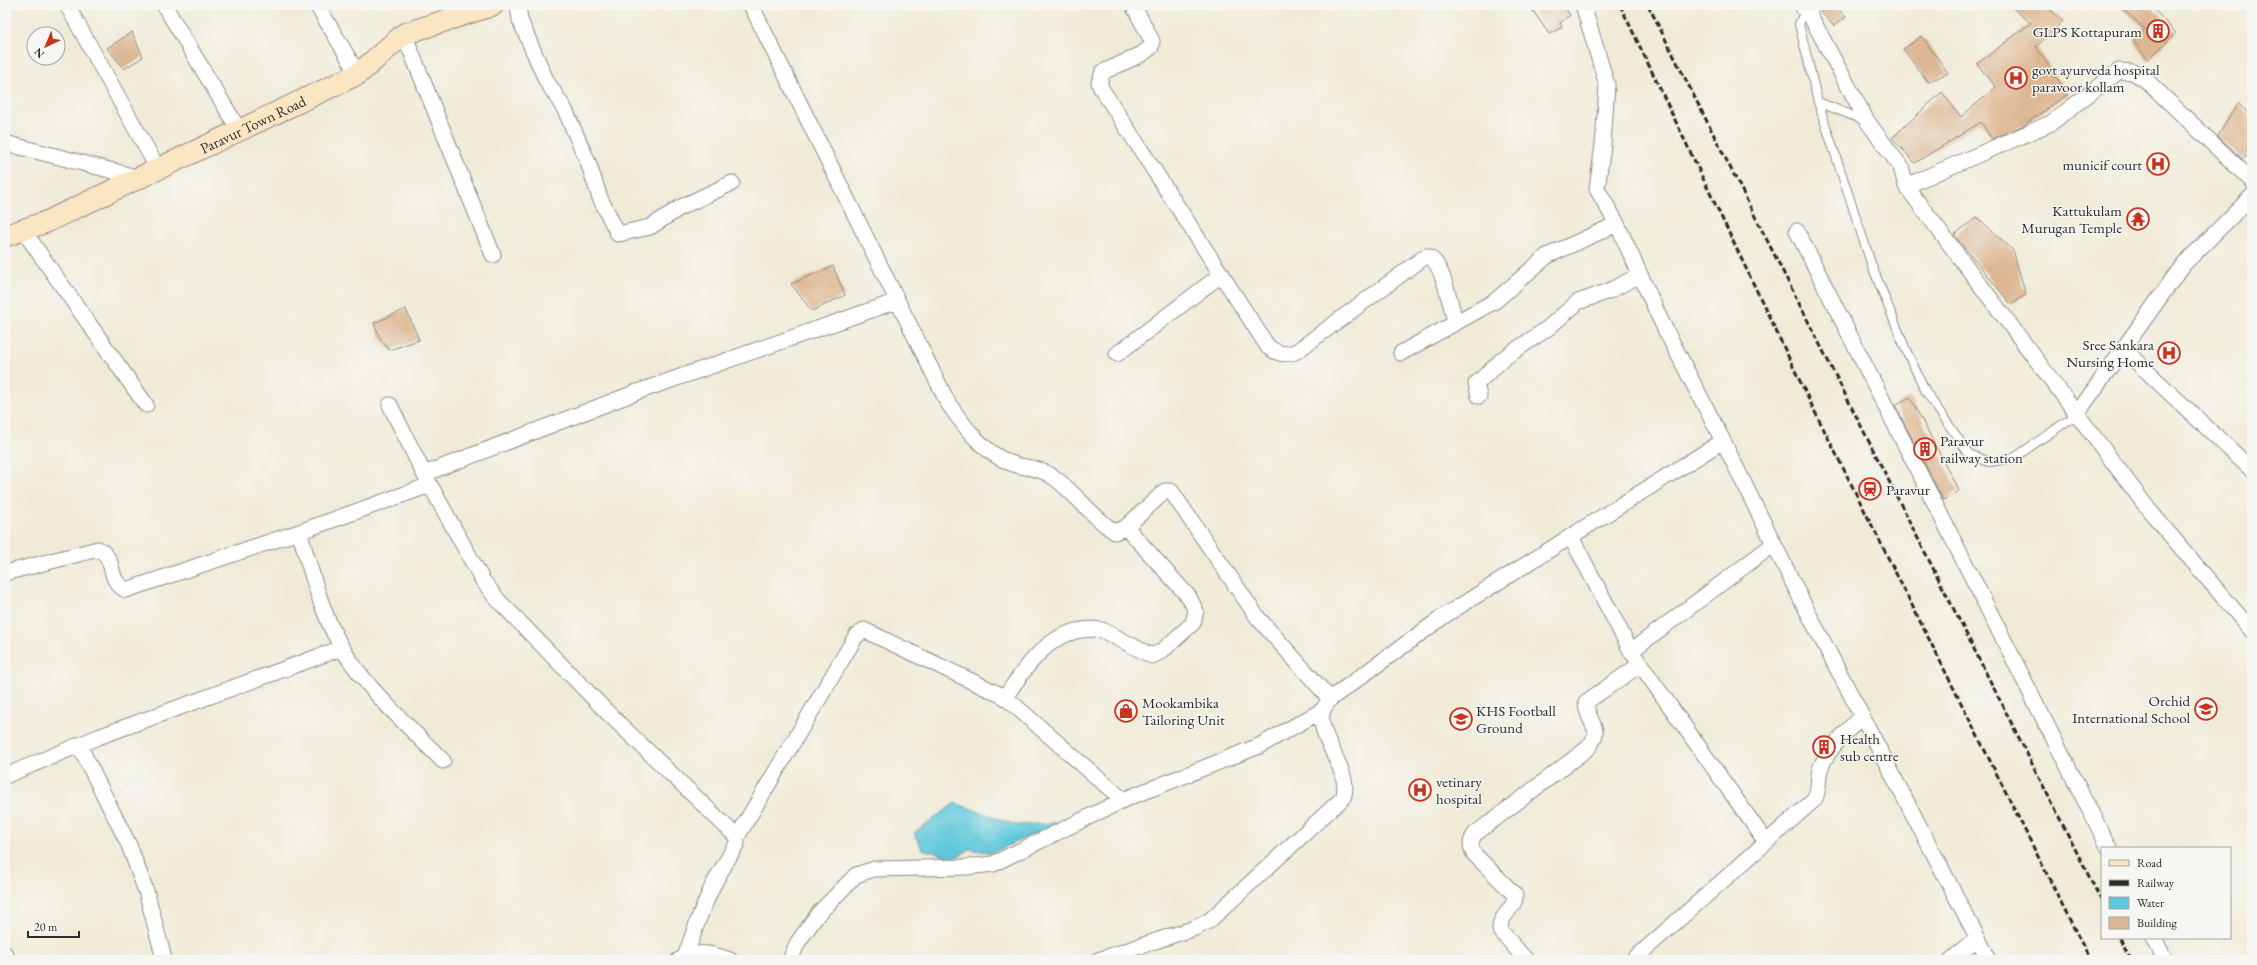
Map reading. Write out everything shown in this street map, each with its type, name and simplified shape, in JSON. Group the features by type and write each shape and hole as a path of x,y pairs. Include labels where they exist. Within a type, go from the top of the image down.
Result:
{"main road":[{"name":"Paravur Town Road","path":"14,233 46,222 358,74 404,34 493,5"}],"street":[{"path":"67,5 158,169"},
{"path":"164,5 239,130"},
{"path":"318,5 358,74"},
{"path":"518,5 520,20 546,80 565,110 588,162 600,198 618,234 650,226 681,207 732,183"},
{"path":"751,5 948,403 972,434 997,456 1009,463 1034,467 1056,479 1115,532 1126,527 1165,491 1172,491 1258,618 1326,704 1323,724 1343,777 1345,794 1343,798 1209,921 1195,928 1098,960"},
{"path":"1133,5 1152,41 1152,47 1142,54 1103,72 1100,88 1268,347 1281,354 1288,355 1297,351 1426,256 1431,256 1438,264 1455,321"},
{"path":"1583,5 1607,85 1604,145 1597,189 1617,224 1662,323 1861,716 1989,960"},
{"path":"1807,6 1867,121 1902,167 1906,186 2076,415 2149,510 2252,631"},
{"path":"404,34 493,255"},
{"path":"1906,186 2051,123 2119,71 2133,72 2147,81 2252,180"},
{"path":"5,143 140,178"},
{"path":"2076,415 2124,350 2183,265 2252,196"},
{"path":"1401,353 1455,321 1495,301 1547,256 1617,224"},
{"path":"1797,231 2108,847"},
{"path":"14,233 146,405"},
{"path":"1116,354 1222,274"},
{"path":"1479,396 1476,384 1504,358 1548,328 1578,302 1609,291 1640,275"},
{"path":"5,573 98,549 105,553 110,560 113,577 118,586 126,590 299,532 638,392 898,301"},
{"path":"2124,350 2252,470"},
{"path":"390,405 427,479 483,581 498,600 608,713 737,837"},
{"path":"790,960 805,930 846,883 856,875 874,869 967,867 993,864 1122,800 1259,746 1326,704 1447,614 1723,441"},
{"path":"1005,697 1030,660 1043,647 1076,631 1093,629 1102,630 1152,656 1162,651 1193,622 1196,611 1189,597 1126,527"},
{"path":"299,532 328,620 342,648 383,700 443,761"},
{"path":"1571,537 1631,651 1766,842"},
{"path":"1631,651 1774,544"},
{"path":"682,958 713,885 737,843 737,837 856,636 864,630 1005,697 1122,800"},
{"path":"5,776 79,744 342,648"},
{"path":"1526,960 1500,930 1502,918 1516,900 1515,895 1474,854 1471,848 1471,839 1475,834 1588,748 1596,734 1595,727 1587,712 1586,702 1641,664"},
{"path":"1633,960 1814,800 1818,793 1820,769 1825,759 1861,716"},
{"path":"79,744 129,845 147,894 164,960"},
{"path":"1951,960 1978,938"},
{"path":"2154,939 2165,960"},
{"path":"682,958 709,952 730,960"},
{"path":"5,954 8,960"}],"lane":[{"path":"1807,6 1799,24 1818,102 1872,266 1906,350 1926,392 1969,454 1989,462 2014,458 2076,415"},
{"path":"1818,102 1867,121"}],"water":[{"path":"955,803 1016,825 1058,823 992,853 970,849 955,858 922,849 914,833"}],"building":[{"path":"1529,5 1563,5 1570,15 1560,23 1562,27 1549,34"},
{"path":"1829,5 1835,5 1846,17 1834,26 1821,12"},
{"path":"2009,5 2045,5 2063,21 2036,47 2068,94 2024,125 1992,139 1981,122 1915,163 1892,138 1942,92 1961,117 1996,87 1977,64 2031,23"},
{"name":"GLPS Kottapuram","path":"2118,5 2150,5 2176,33 2148,60 2133,40 2145,29"},
{"path":"132,32 143,57 124,69 107,48"},
{"path":"1922,36 1948,73 1928,82 1903,49"},
{"path":"2238,103 2252,117 2252,153 2242,159 2218,136"},
{"path":"1977,217 2013,250 2026,295 2011,304 1954,235"},
{"path":"833,266 845,295 812,311 791,284"},
{"path":"406,309 419,340 389,350 380,338 374,323"},
{"name":"Paravur railway station","path":"1910,397 1959,491 1943,500 1895,405"}],"railway":[{"path":"1620,5 1810,402 2090,960"},
{"path":"1648,5 2101,900"},
{"path":"2120,939 2131,960"}],"place":[{"name":"GLPS Kottapuram","path":"2158,31"},
{"name":"govt ayurveda hospital paravoor kollam","path":"2016,78"},
{"name":"municif court","path":"2158,164"},
{"name":"Kattukulam Murugan Temple","path":"2138,219"},
{"name":"Sree Sankara Nursing Home","path":"2169,353"},
{"name":"Paravur railway station","path":"1925,449"},
{"name":"Paravur","path":"1870,489"},
{"name":"Orchid International School","path":"2206,709"},
{"name":"Mookambika Tailoring Unit","path":"1126,711"},
{"name":"KHS Football Ground","path":"1461,719"},
{"name":"Health sub centre","path":"1824,747"},
{"name":"vetinary hospital","path":"1420,790"}]}
